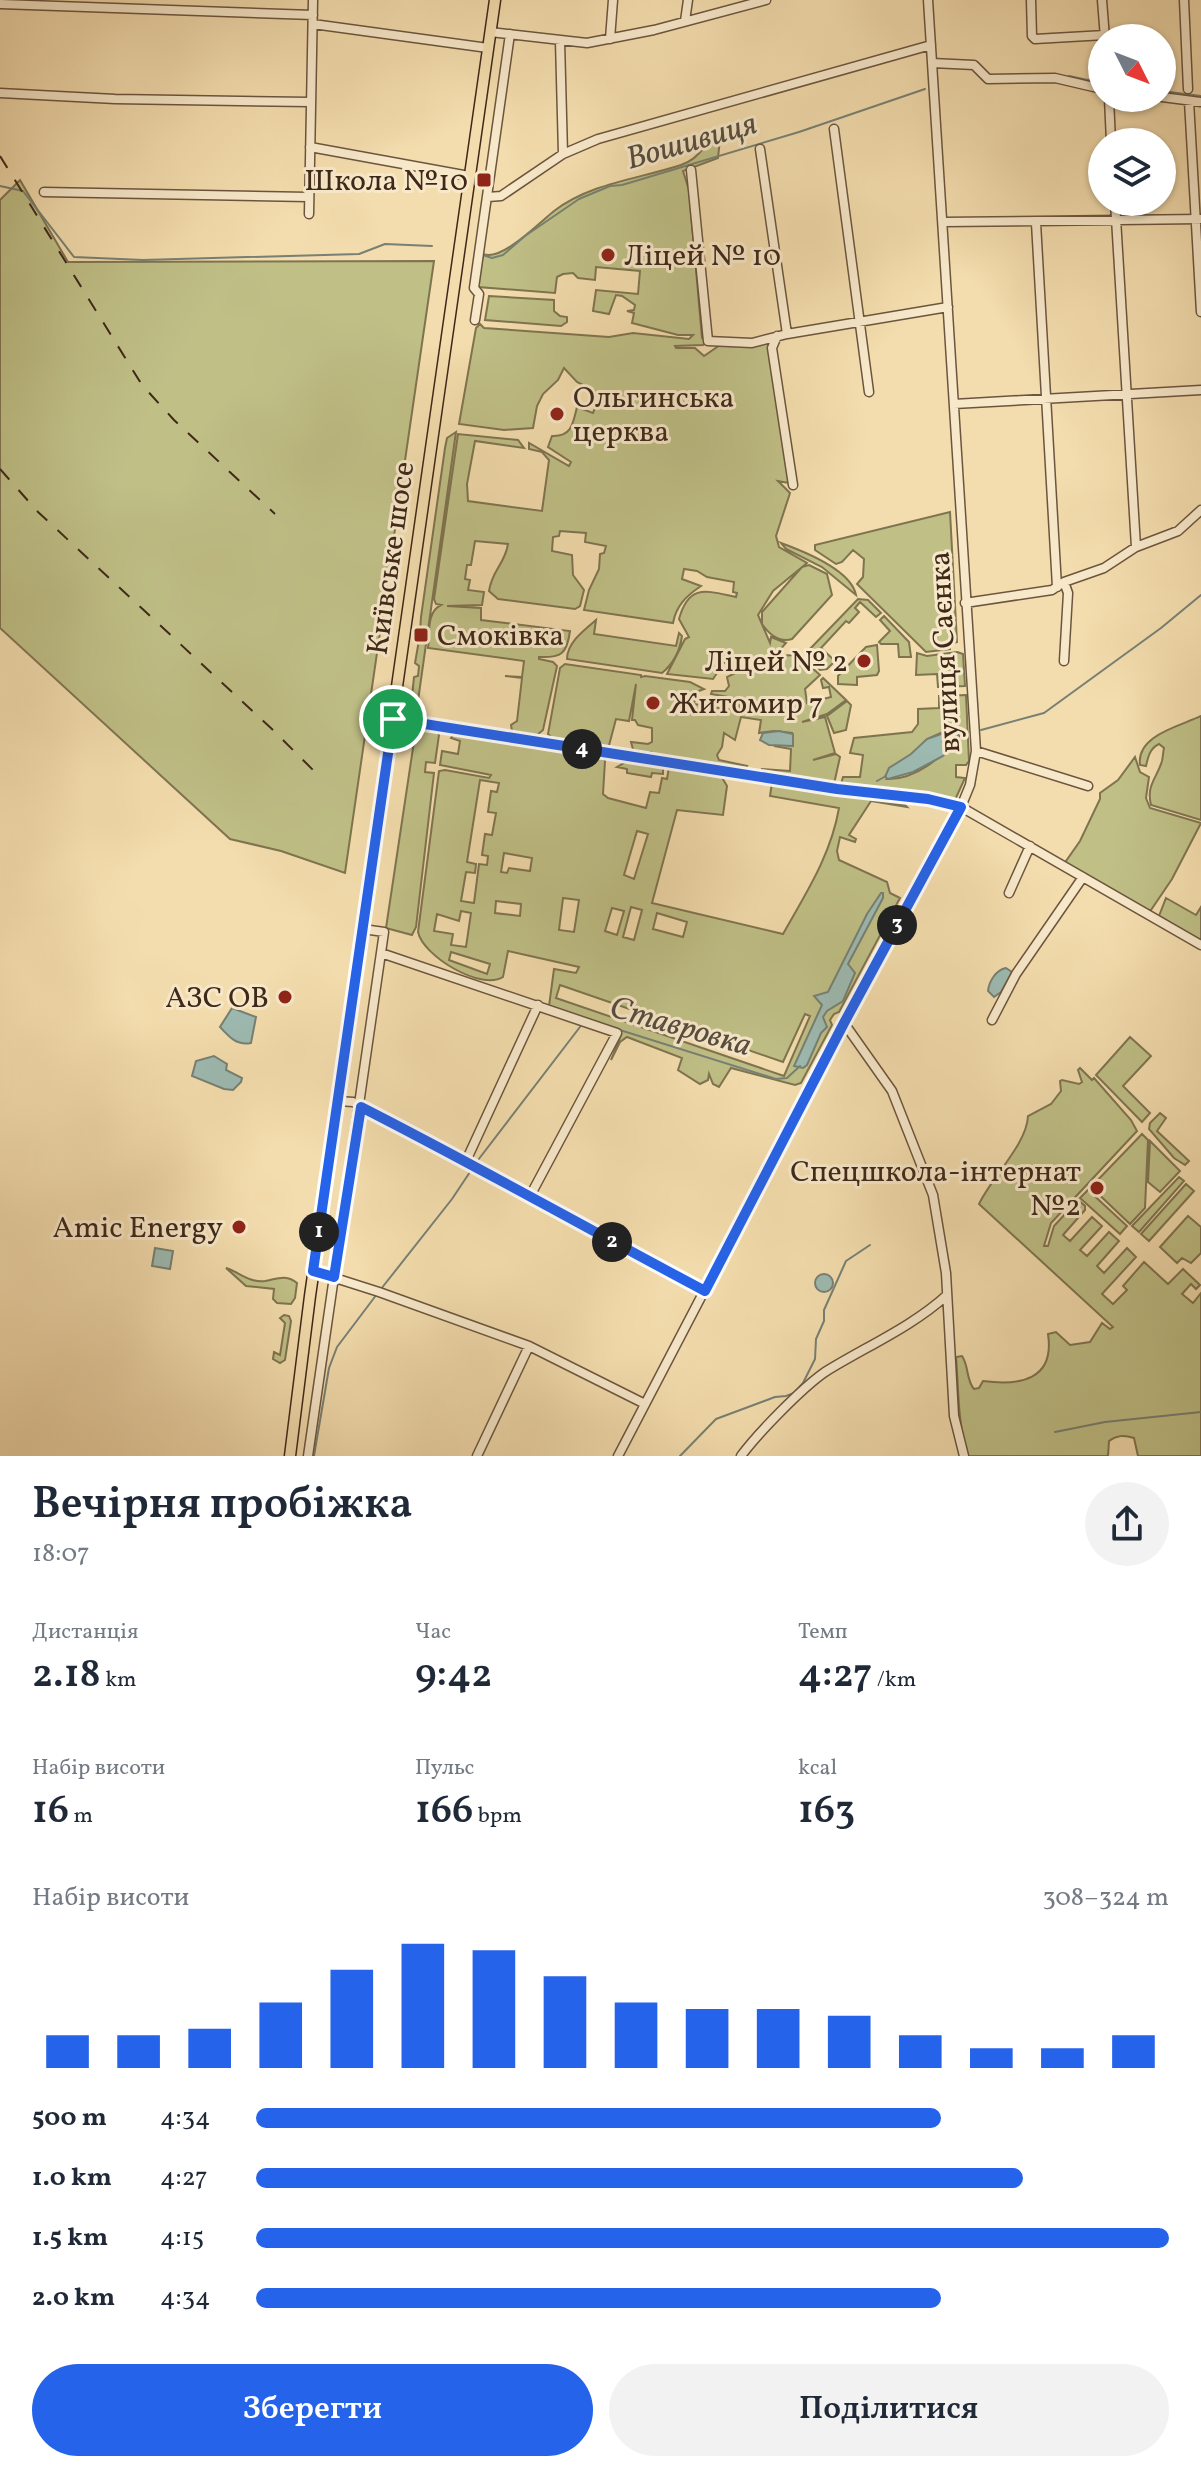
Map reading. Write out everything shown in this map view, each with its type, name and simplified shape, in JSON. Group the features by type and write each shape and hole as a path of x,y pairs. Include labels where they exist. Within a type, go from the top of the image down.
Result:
{"main road":[{"name":"Київське шосе","path":"290,1456 313,1271 495,0"}],"street":[{"path":"309,214 313,0"},
{"path":"610,39 613,0"},
{"path":"685,21 688,0"},
{"path":"490,32 587,43 766,0"},
{"name":"вулиця Саєнка","path":"618,1456 970,785 976,751 928,0"},
{"path":"1031,0 1032,36 1035,39 1088,37"},
{"path":"1102,0 1104,24"},
{"path":"1184,0 1188,89"},
{"path":"0,4 313,19 488,48"},
{"path":"475,320 479,294 474,288 510,34"},
{"path":"560,41 563,154"},
{"path":"488,197 501,196 563,154 598,139 931,45"},
{"path":"932,63 974,65 988,79 1055,78 1088,86"},
{"path":"0,93 115,99 310,102"},
{"path":"1176,99 1201,102"},
{"path":"1189,101 1201,312"},
{"path":"834,129 869,392"},
{"path":"310,147 469,176"},
{"path":"760,149 787,334"},
{"path":"691,170 708,341 752,343 787,334 948,307"},
{"path":"44,192 308,197"},
{"path":"1116,216 1136,547"},
{"path":"943,222 1198,219"},
{"path":"1036,223 1044,398 1060,584 1068,593 1064,661"},
{"path":"777,336 773,352 793,485"},
{"path":"954,404 1201,390"},
{"path":"965,603 1052,590 1060,584 1104,568 1136,547 1178,531 1201,510"},
{"path":"393,719 837,789 928,799 961,807 1201,945"},
{"path":"976,751 1088,786"},
{"path":"1009,893 1030,846"},
{"path":"992,1020 1016,974 1083,877"},
{"path":"308,1456 384,932 363,929"},
{"path":"381,953 617,1033 529,1198"},
{"path":"466,1161 538,1005"},
{"path":"844,1023 892,1091 927,1178 940,1230 954,1416 964,1456"},
{"path":"338,1101 353,1102 705,1291"},
{"path":"313,1271 529,1346 645,1404"},
{"path":"741,1456 753,1440 823,1374 947,1295"},
{"path":"477,1456 529,1346"}],"green space":[{"path":"720,139 718,158 683,171 689,190 702,338 706,341 703,345 675,346 695,348 704,356 720,345 765,343 770,346 789,483 778,481 790,493 776,536 779,547 807,563 773,591 758,615 770,643 771,637 786,643 779,651 741,667 734,668 718,659 719,670 713,679 667,674 685,639 689,637 679,619 688,600 700,592 736,597 734,582 684,569 682,579 701,586 682,602 673,623 584,610 599,569 600,554 604,553 606,546 585,542 586,533 560,531 559,536 553,537 552,551 572,555 573,575 584,590 580,606 575,609 498,599 489,591 508,544 475,541 465,579 470,580 468,590 484,592 482,605 447,606 481,608 481,620 570,631 562,653 539,657 557,666 543,730 537,735 512,731 511,725 517,721 522,678 505,676 522,677 524,661 428,648 431,618 441,605 436,604 434,599 458,434 518,440 524,448 475,441 467,484 468,501 542,511 549,460 542,452 529,449 529,443 569,466 571,462 548,447 552,436 568,431 577,407 593,413 601,394 577,382 564,368 558,380 543,394 533,428 504,430 459,424 476,328 480,324 484,328 609,337 633,333 689,339 693,335 678,335 632,323 634,313 627,311 634,310 635,305 622,296 616,295 609,314 593,311 596,290 638,294 640,271 596,267 595,280 578,278 573,273 563,274 557,277 555,293 478,287 483,254 491,255 509,247 554,211 583,194 681,165 714,140"},
{"path":"20,180 68,262 434,261 345,873 281,851 230,839 0,628 0,200"},
{"path":"489,296 554,300 554,311 567,317 567,322 561,326 485,320"},
{"path":"456,432 416,715 411,706 414,677 418,676 419,666 415,663 419,640 423,640 424,634 420,631 421,617 445,448 447,438"},
{"path":"950,512 957,642 950,644 950,649 926,652 857,584 863,577 864,559 853,550 836,564 815,550 815,545"},
{"path":"781,543 813,556 836,570 845,577 856,595 822,567 786,549"},
{"path":"809,565 827,574 832,595 792,639 779,639 762,624 762,612 802,567"},
{"path":"858,599 868,600 881,613 876,617 860,602 855,608 859,612 849,623 846,621 821,648 835,661 827,669 820,670 808,658 808,651"},
{"path":"884,616 909,642 911,657 899,657 898,644 879,642 890,631 880,620"},
{"path":"596,620 594,634 676,646 679,633 682,636 680,646 673,661 662,673 567,659 573,642"},
{"path":"877,645 877,675 857,677 857,685 838,684 838,676 866,647"},
{"path":"917,653 927,656 963,654 965,686 938,687 937,674 916,675"},
{"path":"798,655 820,675 805,689 807,703 831,697 829,687 823,688 823,678 846,700 827,714 802,722 825,717 835,753 813,760 836,754 840,757 834,784 762,771 790,771 791,749 774,746 793,746 792,733 759,733 761,720 741,717 735,740 724,733 717,755 719,760 747,766 744,770 656,756 651,752 646,755 634,753 631,742 652,742 652,728 638,725 632,720 636,684 629,721 616,719 608,749 555,740 548,734 560,668 565,664 690,682 704,689 696,692 694,704 738,711 740,699 711,694 712,691 725,691 729,686 727,677 770,656"},
{"path":"966,695 969,761 966,765 956,765 956,777 965,778 955,800 841,784 843,777 860,777 863,755 850,753 854,738 912,732 918,724 918,709 939,708 939,696","holes":["943,732 958,733 960,736 953,744 928,765 908,776 887,779 927,739"]},
{"path":"847,701 851,705 846,730 834,733 827,716"},
{"path":"1201,716 1201,820 1151,805 1151,787 1164,748 1159,744 1156,746 1146,766 1140,765 1145,746 1152,739"},
{"path":"416,728 437,731 439,735 435,763 426,762 425,772 434,773 416,927 412,935 386,928"},
{"path":"454,733 602,757 605,761 603,794 646,808 650,792 659,793 662,778 667,779 669,767 721,776 727,786 723,815 677,810 652,903 783,934 824,858 839,808 770,796 772,783 905,805 907,807 871,801 849,835 856,839 855,842 840,837 839,860 887,882 890,893 900,898 839,1012 830,1020 832,1025 801,1083 795,1085 731,1068 719,1087 713,1084 709,1074 708,1080 700,1084 678,1070 682,1058 627,1037 620,1042 611,1060 621,1035 549,1006 554,969 576,973 579,967 508,951 503,977 481,979 454,969 430,951 418,932 439,771 489,778 491,775 440,765 442,751 458,754 460,741 451,738","holes":["480,780 499,783 497,792 491,791 488,812 496,813 492,835 485,834 482,855 488,856 487,865 479,864 474,903 461,901 466,872 475,873 476,864 467,862","637,831 648,834 634,879 624,875","504,853 532,858 530,871 509,868 507,873 501,872","563,898 579,900 574,932 559,930","496,901 521,904 520,916 495,913","631,907 642,910 634,940 623,937","612,908 624,911 617,935 605,931","461,911 471,913 466,947 451,945 453,934 434,931 437,914 459,921","657,913 687,922 683,937 653,929","451,952 490,964 487,974 449,960","560,985 783,1062 805,1014 810,1016 784,1076 556,998"]},
{"path":"1135,757 1140,772 1149,777 1146,798 1150,808 1201,823 1172,879 1151,910 1145,910 1064,864 1080,841 1100,793 1118,780"},
{"path":"626,762 663,766 663,774 652,773 651,777 627,773 627,769 617,767"},
{"path":"1166,898 1196,915 1201,907 1201,941 1159,916"},
{"path":"1130,1037 1151,1056 1123,1086 1150,1113 1142,1122 1096,1075"},
{"path":"1080,1068 1092,1080 1094,1078 1137,1131 1051,1223 1044,1246 1048,1246 1054,1226 1078,1200 1085,1210 1063,1235 1070,1241 1092,1217 1102,1226 1080,1250 1087,1256 1109,1232 1119,1241 1097,1266 1104,1273 1127,1248 1136,1257 1102,1294 1113,1304 1127,1290 1123,1286 1144,1262 1168,1284 1183,1269 1200,1285 1196,1289 1191,1284 1182,1294 1193,1303 1201,1293 1201,1456 1138,1456 1134,1438 1124,1436 1109,1441 1108,1456 968,1456 960,1418 956,1357 962,1356 974,1389 979,1388 983,1381 1022,1380 1032,1377 1046,1361 1048,1334 1056,1332 1070,1345 1090,1342 1102,1323 1110,1329 1113,1327 979,1204 1022,1138 1028,1116 1051,1104 1061,1091 1060,1081 1082,1082"},
{"path":"1160,1113 1166,1118 1157,1131 1189,1161 1185,1165 1174,1158 1149,1129 1150,1123"},
{"path":"1142,1134 1148,1140 1145,1208 1130,1224 1091,1187"},
{"path":"1150,1141 1180,1171 1160,1192 1148,1182"},
{"path":"1179,1177 1184,1181 1139,1232 1132,1226"},
{"path":"1186,1184 1194,1191 1149,1241 1141,1234"},
{"path":"1088,1190 1127,1226 1120,1234 1080,1198"},
{"path":"1188,1216 1201,1227 1201,1253 1191,1263 1182,1258 1177,1263 1160,1247"},
{"path":"226,1268 254,1280 293,1280 297,1283 295,1298 291,1304 277,1303 273,1299 274,1289 246,1286"},
{"path":"289,1316 291,1321 285,1360 280,1363 273,1359 274,1352 280,1355 285,1323 280,1318"}],"water":[{"path":"779,731 793,734 793,746 769,745 760,740 763,733"},
{"path":"947,732 960,736 943,756 913,772 888,779 885,777 889,768 927,739"},
{"path":"881,893 883,898 848,964 855,973 843,1001 823,1017 827,1027 821,1033 807,1065 803,1068 794,1066 822,1005 814,996 828,992 867,914"},
{"path":"1006,968 1012,972 1001,992 994,997 988,991 990,983 996,974"},
{"path":"232,1008 256,1017 251,1043 237,1042 220,1027"},
{"path":"214,1056 227,1064 226,1070 242,1078 233,1090 192,1076 196,1061"},
{"path":"155,1248 173,1251 170,1269 152,1266"},
{"path":"824,1274 833,1283 824,1292 815,1283"}],"waterway":[{"name":"Вошивиця","path":"1069,76 1088,80"},
{"name":"Вошивиця","path":"483,255 492,258 503,255 579,199 610,186 799,132 925,89"},
{"name":"Вошивиця","path":"1176,93 1201,96"},
{"name":"Вошивиця","path":"0,186 23,191 74,257 143,260 359,254 385,244 432,246"},
{"name":"Ставровка","path":"981,730 1044,713 1201,595"},
{"name":"Ставровка","path":"958,736 968,733"},
{"name":"Ставровка","path":"877,781 886,776"},
{"name":"Ставровка","path":"588,1020 776,1079 787,1078 800,1066"},
{"name":"Ставровка","path":"475,1164 583,1023"},
{"name":"Ставровка","path":"381,1289 472,1169"},
{"path":"680,1456 716,1419 794,1393 803,1383 815,1359 816,1339 824,1321 824,1310 846,1261 870,1245"},
{"name":"Ставровка","path":"314,1456 329,1368 337,1347 377,1294"},
{"path":"1055,1432 1105,1422 1201,1412"}],"railway":[{"path":"0,156 142,385 174,420 275,514"},
{"path":"0,469 38,512 313,770"}],"place":[{"name":"Школа №10","path":"484,180"},
{"name":"Ліцей № 10","path":"608,255"},
{"name":"Ольгинська церква","path":"557,414"},
{"name":"Смоківка","path":"421,635"},
{"name":"Ліцей № 2","path":"864,661"},
{"name":"Житомир 7","path":"653,703"},
{"name":"АЗС ОВ","path":"285,997"},
{"name":"Спецшкола-інтернат №2","path":"1097,1188"},
{"name":"Amic Energy","path":"239,1227"}],"route":[{"path":"393,719 837,789 928,799 961,807 844,1023 705,1291 361,1107 334,1277 313,1271 393,719"}]}
